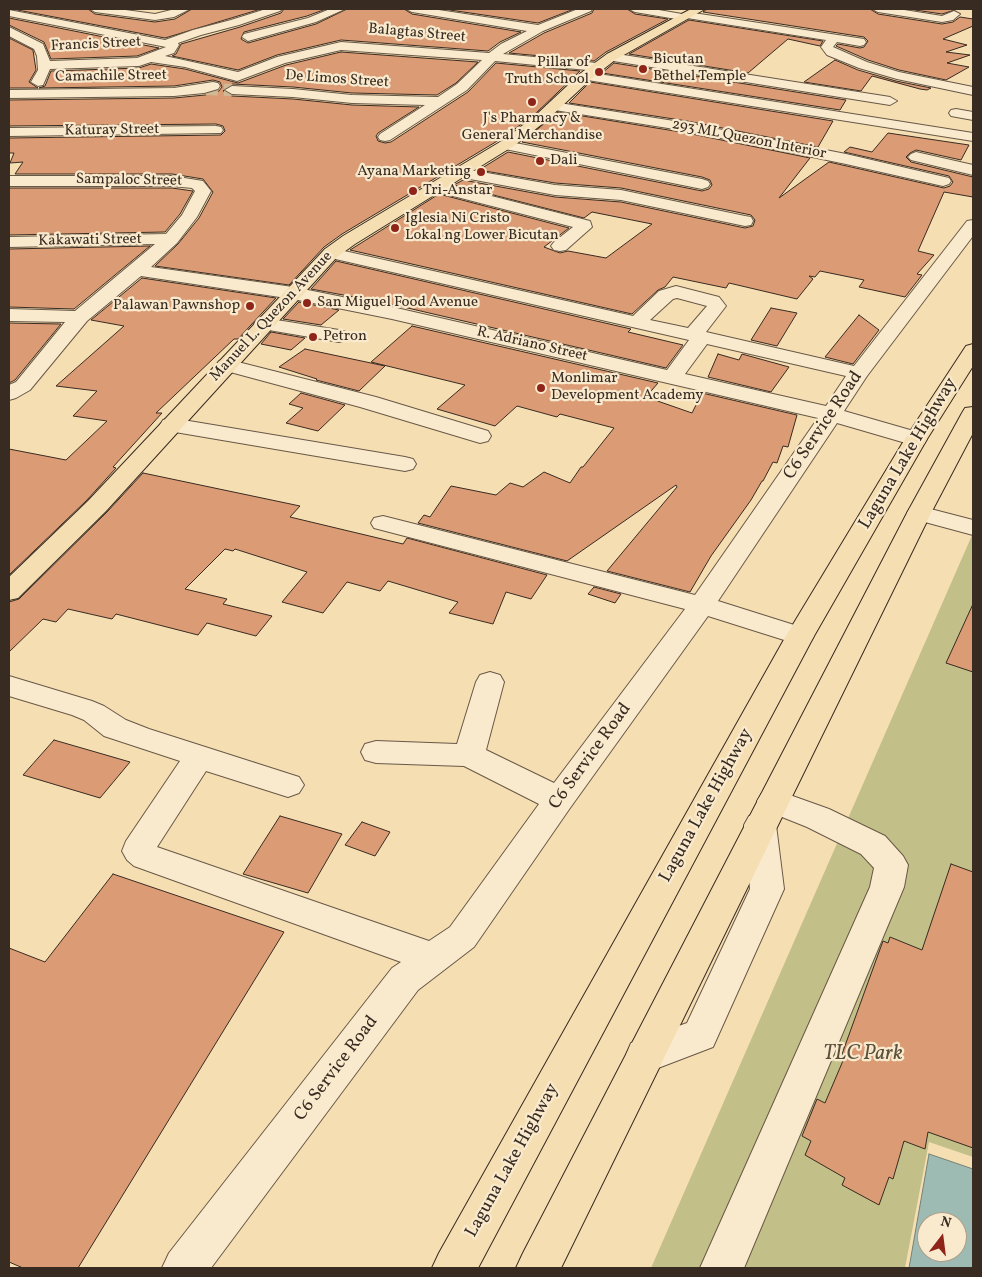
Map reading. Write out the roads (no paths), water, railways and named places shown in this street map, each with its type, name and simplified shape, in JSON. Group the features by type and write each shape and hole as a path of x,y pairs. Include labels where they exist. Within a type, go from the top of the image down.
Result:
{"main road":[{"name":"Manuel L. Quezon Avenue","path":"9,592 97,506 226,364 331,253 539,123 592,72 611,57 698,9"},
{"name":"Laguna Lake Highway","path":"454,1268 800,636 905,436 973,350"},
{"name":"Laguna Lake Highway","path":"767,813 919,513 973,414"},
{"path":"538,1268 645,1055"}],"street":[{"path":"9,12 14,9"},
{"path":"95,9 155,17 170,15 184,9"},
{"path":"167,43 197,32 235,24 276,9"},
{"path":"237,40 312,20 339,9"},
{"path":"385,137 462,87 492,57 539,29 586,9"},
{"path":"635,9 860,42"},
{"path":"878,9 942,19 959,15 924,9"},
{"path":"413,10 539,29"},
{"path":"9,12 173,45 173,47 150,58"},
{"path":"459,30 475,19"},
{"path":"9,31 38,47 43,56 44,70 29,94"},
{"path":"836,38 831,41 827,48 835,54 863,65 897,75 973,91"},
{"path":"426,51 442,40"},
{"name":"Balagtas Street","path":"150,58 184,63 238,76 281,60 333,46 361,46 492,57 592,72 973,137"},
{"path":"611,57 890,101"},
{"name":"Francis Street","path":"43,65 106,61 133,62 150,58"},
{"name":"Camachile Street","path":"9,94 174,92 208,88"},
{"name":"De Limos Street","path":"232,90 292,92 352,99 440,101"},
{"path":"956,113 973,116"},
{"path":"539,123 599,128"},
{"name":"293 ML Quezon Interior","path":"539,123 696,129 846,159 943,181"},
{"name":"Katuray Street","path":"9,132 216,130"},
{"path":"505,145 702,184"},
{"path":"897,153 973,170"},
{"path":"459,173 555,190 621,195 745,221"},
{"name":"Sampaloc Street","path":"9,181 162,180 197,184 202,191 200,198 188,217 171,239 80,317 23,386 9,394"},
{"path":"436,187 584,225 584,228 560,246"},
{"name":"C6 Service Road","path":"184,1268 406,979 462,937 559,800 714,603 839,416 859,373 973,225"},
{"name":"Kakawati Street","path":"9,242 171,239"},
{"path":"331,253 859,373"},
{"name":"R. Adriano Street","path":"137,270 293,293 839,416 905,436"},
{"path":"637,322 666,295 676,292 712,301 717,306 672,377"},
{"path":"9,315 80,317"},
{"path":"264,324 339,336"},
{"path":"226,364 368,402 480,436"},
{"path":"171,425 405,464"},
{"path":"919,513 973,528"},
{"path":"383,523 714,603 761,624 800,636"},
{"path":"468,755 490,682"},
{"path":"9,686 82,708 115,728 138,737 288,785"},
{"path":"376,752 468,755 559,800"},
{"path":"200,756 142,842 139,851 146,858 434,958"},
{"path":"645,1055 700,1035 767,889 767,813 818,818 873,845 891,865 887,887 722,1268"}],"water":[{"path":"929,1154 973,1169 973,1268 909,1268 917,1222 917,1262 967,1262 967,1212 919,1212"}],"tunnel":[{"path":"206,89 232,90"}],"place":[{"name":"Bicutan Bethel Temple","path":"643,69"},
{"name":"Pillar of Truth School","path":"599,72"},
{"name":"J's Pharmacy & General Merchandise","path":"532,102"},
{"name":"Dali","path":"540,161"},
{"name":"Ayana Marketing","path":"481,172"},
{"name":"Tri-Anstar","path":"413,191"},
{"name":"Iglesia Ni Cristo Lokal ng Lower Bicutan","path":"395,228"},
{"name":"San Miguel Food Avenue","path":"307,303"},
{"name":"Palawan Pawnshop","path":"250,306"},
{"name":"Petron","path":"313,337"},
{"name":"Monlimar Development Academy","path":"541,388"}],"park label":[{"name":"TLC Park","path":"863,1055"}]}
